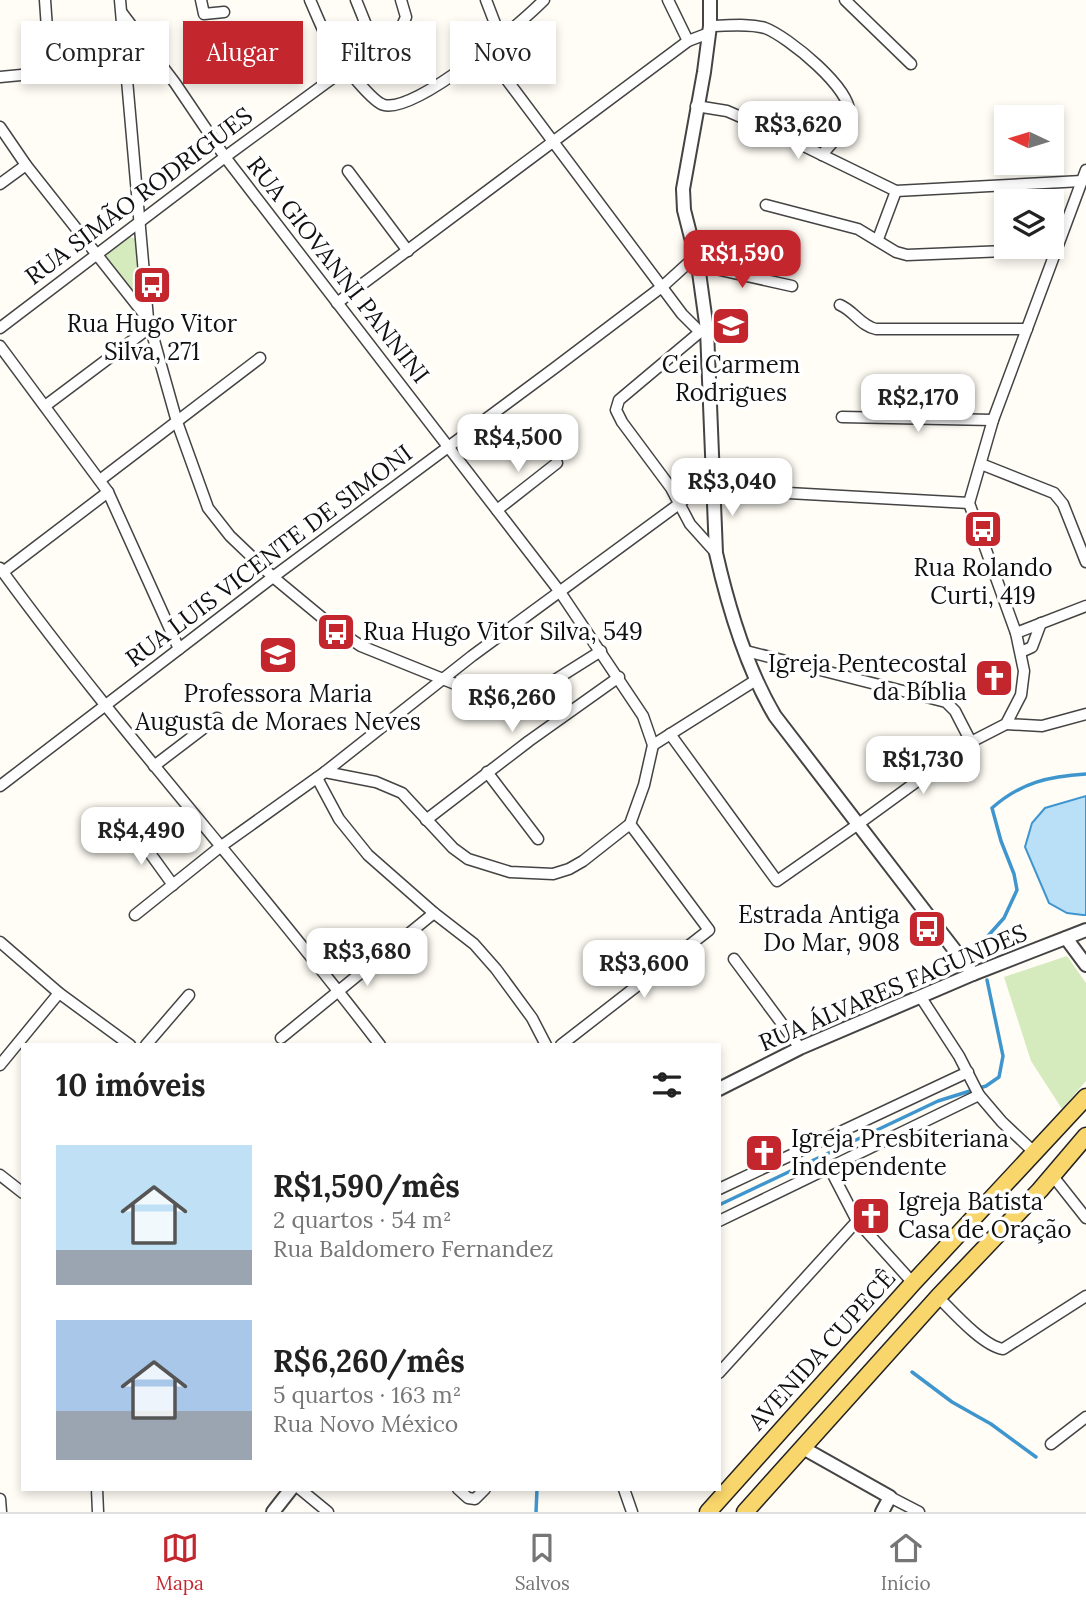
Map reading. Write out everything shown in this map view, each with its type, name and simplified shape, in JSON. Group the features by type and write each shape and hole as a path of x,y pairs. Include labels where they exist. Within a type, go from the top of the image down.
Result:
{"main road":[{"name":"AVENIDA CUPECÊ","path":"708,1512 913,1283 1086,1097"},
{"name":"AVENIDA CUPECÊ","path":"745,1512 1086,1136"}],"street":[{"path":"45,0 46,21"},
{"path":"120,0 122,21"},
{"path":"201,0 204,14 224,12"},
{"path":"310,0 320,21"},
{"path":"356,0 364,21"},
{"name":"RUA SIMÃO RODRIGUES","path":"401,0 405,21"},
{"path":"486,0 494,21"},
{"path":"521,21 544,0"},
{"path":"668,0 688,41"},
{"path":"710,0 710,30 683,189 684,210 697,261 714,473 716,553 722,578 756,680 775,716 972,974"},
{"path":"845,0 911,64"},
{"name":"RUA GIOVANNI PANNINI","path":"122,13 225,157 559,592 643,716 653,745"},
{"path":"337,303 688,41 710,30 763,28 798,48 817,65 850,106 848,120 822,155"},
{"path":"0,77 21,75"},
{"path":"362,84 381,104 390,105 413,100 450,76"},
{"path":"126,84 148,323 177,422 208,508 230,536 273,576 360,646 492,696 525,696 601,651"},
{"name":"RUA SIMÃO RODRIGUES","path":"0,328 323,84"},
{"path":"510,84 687,320 703,331"},
{"path":"696,106 727,111 898,191 1082,181"},
{"path":"0,127 26,165 148,323"},
{"path":"0,184 26,165"},
{"path":"1064,230 1086,170"},
{"path":"348,171 408,251"},
{"path":"881,242 898,191"},
{"path":"766,205 858,229 896,252 908,255 994,252"},
{"path":"1006,724 1021,695 1024,671 1021,652 969,503 993,420 1053,259"},
{"path":"697,261 792,286"},
{"name":"RUA LUIS VICENTE DE SIMONI","path":"0,786 273,576 697,261"},
{"path":"840,305 870,328 1027,330"},
{"path":"45,406 148,323"},
{"path":"703,331 619,400 616,410 671,488 690,524 716,553"},
{"path":"0,346 108,492 179,649"},
{"path":"100,480 260,359"},
{"path":"842,417 993,420"},
{"path":"498,510 558,463"},
{"path":"981,464 1054,493 1063,505 1086,562"},
{"path":"135,915 276,804 321,775 471,656 679,504 714,473"},
{"path":"108,492 1,570 106,706 378,1043"},
{"path":"788,493 969,503"},
{"path":"1016,633 1086,606"},
{"path":"1021,652 1032,647 1041,624"},
{"path":"746,651 946,702 955,712 971,742"},
{"path":"426,820 487,772 619,677"},
{"path":"321,775 390,786 410,800 453,848 468,859 510,872 553,874 583,861 630,824 644,785 653,745 756,680"},
{"path":"670,734 777,881 971,742 1006,724 1042,726 1086,715"},
{"path":"154,766 217,718"},
{"path":"487,772 538,839"},
{"path":"321,775 339,819 362,848 434,913 474,944 532,1017 545,1043"},
{"path":"564,1043 709,930 630,824"},
{"path":"134,831 173,885"},
{"path":"281,1038 434,913"},
{"name":"RUA ÁLVARES FAGUNDES","path":"721,1088 800,1048 920,996 1086,930"},
{"path":"1066,938 1086,965"},
{"path":"0,942 59,993 127,1043"},
{"path":"734,959 800,1048"},
{"path":"0,1065 59,993"},
{"path":"148,1043 189,995"},
{"path":"920,996 969,1073 978,1093 1002,1122 1034,1152"},
{"path":"721,1188 969,1073"},
{"path":"721,1220 978,1093"},
{"path":"829,1167 857,1221 913,1283"},
{"path":"0,1175 21,1191"},
{"path":"1052,1175 1086,1218"},
{"path":"721,1371 857,1221"},
{"path":"938,1297 994,1348 1003,1349 1086,1296"},
{"path":"1051,1444 1086,1417"},
{"path":"803,1448 919,1512"},
{"path":"97,1491 98,1512"},
{"path":"273,1512 289,1491"},
{"path":"302,1491 328,1512"},
{"path":"460,1491 468,1498 475,1499 483,1491"},
{"path":"625,1491 632,1512"},
{"path":"882,1512 890,1497"},
{"path":"0,1499 1,1512"}],"green space":[{"path":"129,237 138,239 142,299 138,300 106,257 107,251"},
{"path":"1067,956 1086,983 1086,1081 1062,1109 1031,1061 1004,977"}],"water":[{"path":"1086,796 1086,915 1083,915 1067,913 1049,903 1025,847 1032,823 1045,808"}],"waterway":[{"path":"981,952 987,937 1004,918 1017,890 992,808 1013,792 1036,782 1086,774"},
{"path":"721,1204 938,1101 986,1086 999,1077 1003,1056 987,980"},
{"path":"912,1372 952,1402 991,1424 1036,1457"},
{"path":"536,1512 537,1491"}],"place":[{"name":"Rua Hugo Vitor Silva, 271","path":"152,285"},
{"name":"Cei Carmem Rodrigues","path":"731,326"},
{"name":"Rua Rolando Curti, 419","path":"983,529"},
{"name":"Rua Hugo Vitor Silva, 549","path":"336,632"},
{"name":"Professora Maria Augusta de Moraes Neves","path":"278,655"},
{"name":"Igreja Pentecostal da Bíblia","path":"994,678"},
{"name":"Estrada Antiga Do Mar, 908","path":"927,929"},
{"name":"Igreja Presbiteriana Independente","path":"764,1153"},
{"name":"Igreja Batista Casa de Oração","path":"871,1216"}]}
